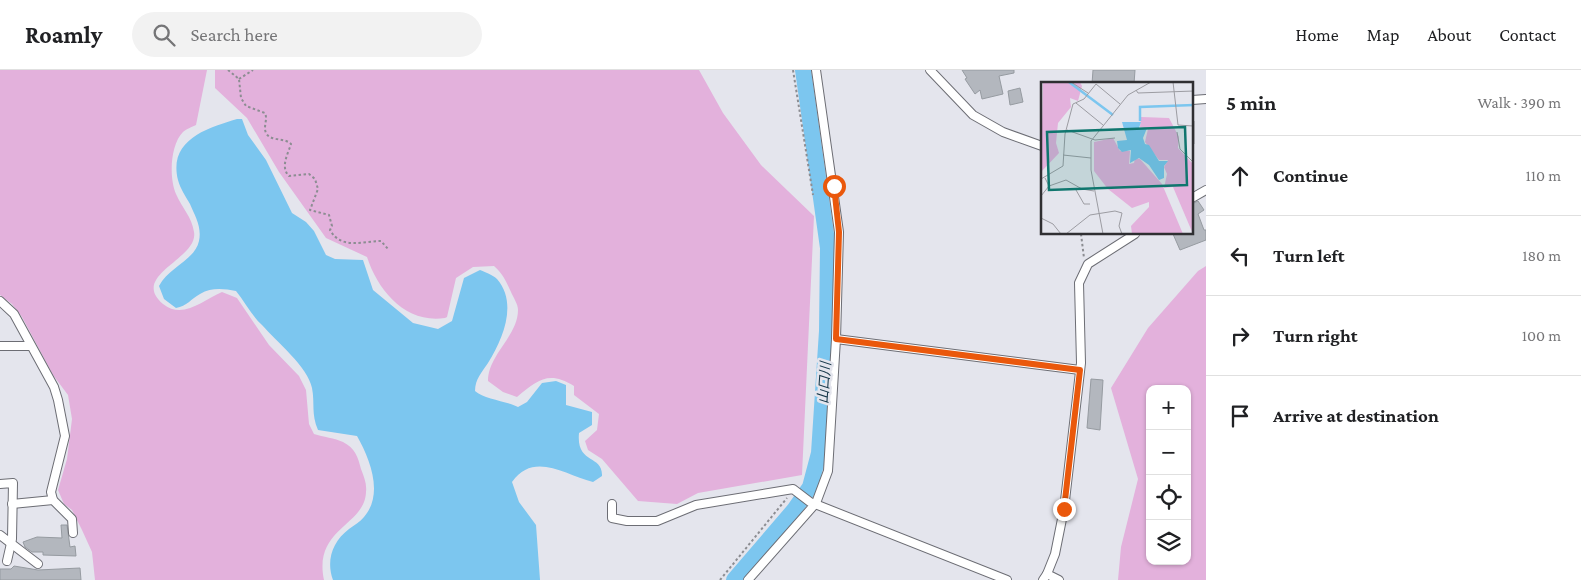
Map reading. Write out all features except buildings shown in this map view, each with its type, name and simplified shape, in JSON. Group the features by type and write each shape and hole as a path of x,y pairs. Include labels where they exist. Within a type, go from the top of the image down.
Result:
{"street":[{"path":"748,580 813,502 824,486 829,464 836,339 839,232 816,70"},
{"path":"930,70 972,115 1003,132 1041,146"},
{"path":"1194,197 1206,190"},
{"path":"1058,580 1045,577 1055,554 1064,509 1080,370 1079,283 1082,273 1088,264 1133,235"},
{"path":"0,301 14,314 54,387 65,436 54,474 53,500 72,519 73,533"},
{"path":"836,339 1080,370"},
{"path":"0,346 30,346"},
{"path":"0,484 12,484 10,543 7,561"},
{"path":"612,504 612,518 647,522 657,521 696,505 794,490 813,502 1007,580"},
{"path":"12,504 53,500"},
{"path":"0,535 38,564"}],"path":[{"path":"228,70 239,79 241,98 246,106 265,113 266,132 270,137 288,141 291,144 284,166 286,173 289,176 309,174 318,184 310,210 329,215 332,226 330,230 333,236 344,242 380,241 388,249"},
{"path":"239,79 253,70"},
{"path":"793,70 812,195"},
{"path":"1081,235 1084,258 1088,264"},
{"path":"720,580 794,490"}],"shaded area":[{"path":"0,70 207,70 196,125 184,131 179,138 175,145 172,162 174,187 178,199 191,222 194,232 193,242 159,276 154,284 155,294 163,304 178,310 193,307 222,292 237,298 269,345 299,376 306,390 309,424 314,434 343,442 355,453 366,483 366,492 363,503 357,513 332,538 326,549 323,563 324,580 95,580 92,552 72,510 64,504 58,490 67,459 72,419 68,395 53,375 22,317 12,304 0,295"},
{"path":"215,70 699,70 723,113 761,165 814,216 802,475 698,493 677,504 638,501 602,459 588,450 585,441 597,430 599,414 574,395 574,386 557,379 544,379 517,397 503,392 488,381 493,363 517,319 518,310 506,281 497,269 494,266 473,267 456,278 447,317 445,318 418,316 406,310 386,293 378,282 367,257 326,238 279,172 247,118 215,88"},
{"path":"1206,266 1206,580 1118,580 1121,547 1138,479 1111,388 1148,328 1198,271"}],"water":[{"path":"242,119 248,135 266,160 292,213 306,222 314,231 326,255 335,259 363,260 373,290 413,323 438,329 452,321 464,278 480,270 497,279 507,299 506,321 499,343 478,379 475,391 484,396 518,407 527,402 542,383 556,381 566,385 566,405 592,412 592,425 579,433 579,443 585,455 598,464 602,476 593,482 561,471 540,467 530,468 521,473 512,482 519,502 536,525 540,580 333,580 330,566 332,552 343,534 364,517 370,508 373,498 373,476 357,436 318,430 313,393 309,380 298,363 255,317 236,291 209,290 183,306 176,308 164,299 159,286 163,279 197,248 200,236 198,222 178,180 176,166 179,155 184,145 192,138 214,127"}],"waterway":[{"name":"山口川","path":"734,580 794,510 810,487 819,453 827,331 828,248 803,70"}],"route":[{"path":"834,186 839,232 836,339 1080,370 1064,509"}]}
